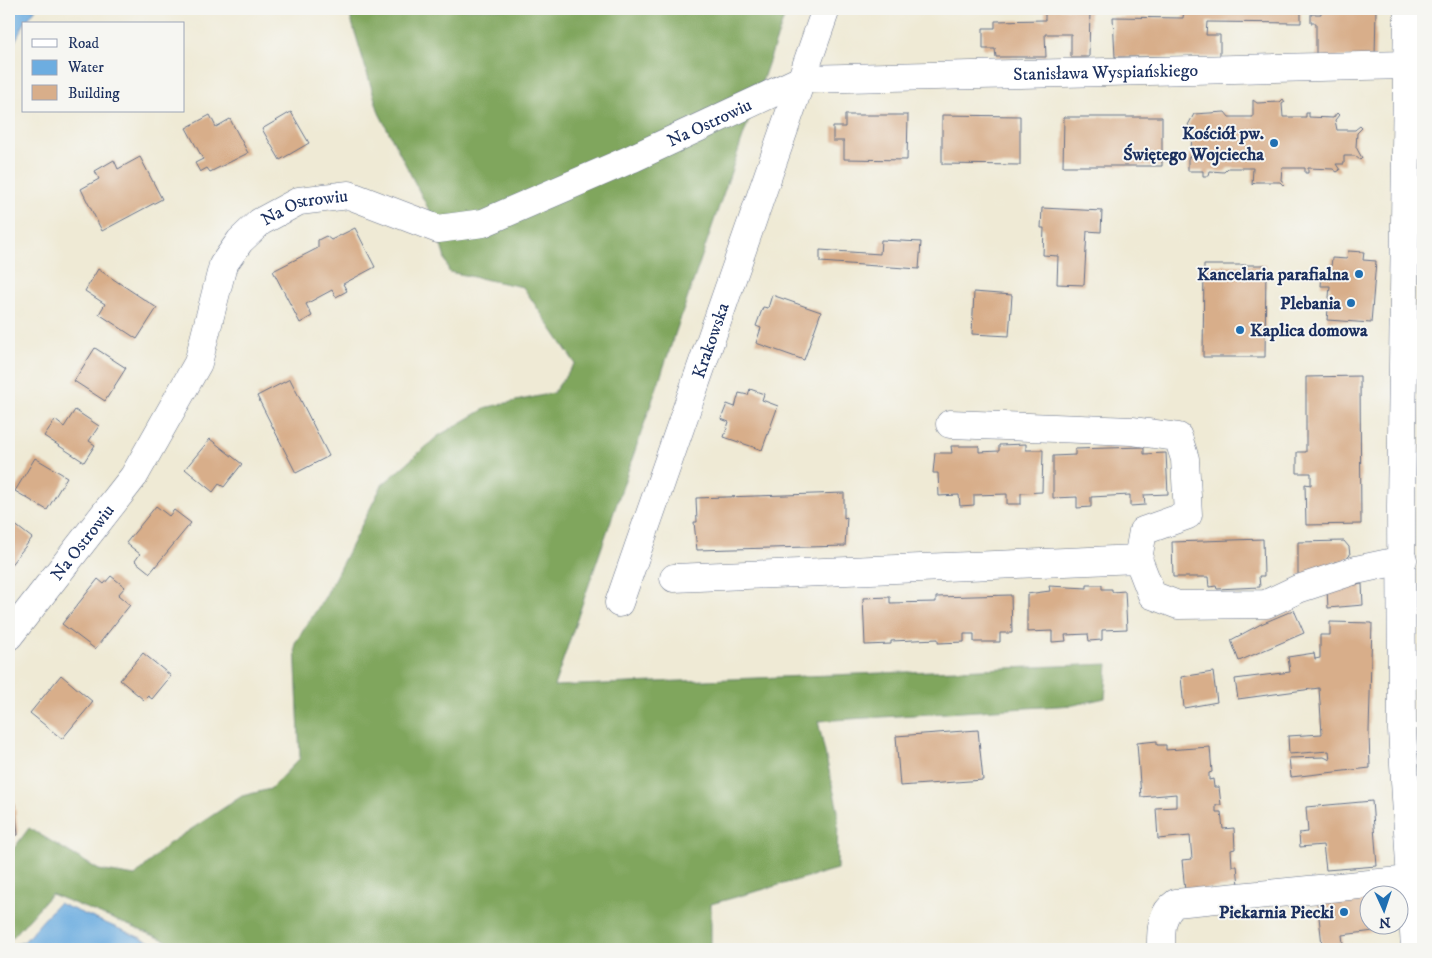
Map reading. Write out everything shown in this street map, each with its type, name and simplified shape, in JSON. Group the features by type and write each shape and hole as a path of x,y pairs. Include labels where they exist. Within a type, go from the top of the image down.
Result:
{"street":[{"name":"Krakowska","path":"619,602 826,9"},
{"path":"1408,9 1407,65 1414,338 1401,507 1403,560 1402,730 1415,949"},
{"name":"Stanisława Wyspiańskiego","path":"803,79 1407,65"},
{"name":"Na Ostrowiu","path":"9,636 134,476 198,363 223,266 240,241 260,222 299,201 348,195 438,229 482,224 631,159 803,79"},
{"path":"950,424 1132,431 1178,437 1185,459 1188,515 1143,531 1138,559 1152,595 1178,605 1266,604 1298,589 1331,578 1403,560"},
{"path":"674,578 1138,559"},
{"path":"1161,949 1163,919 1167,909 1176,903 1410,880"}],"green space":[{"path":"348,9 787,9 554,686 1108,664 1105,698 1074,705 818,721 838,811 837,869 711,904 711,949 187,949 51,894 13,937 9,939 9,855 29,828 99,870 135,876 167,845 242,796 270,789 300,758 295,643 325,597 382,485 438,436 488,407 553,393 575,363 523,287 449,272 432,216 379,113"}],"water":[{"path":"9,9 36,9 26,22 22,22 22,28 9,53"},
{"path":"58,903 167,949 9,949 9,946 24,942"}],"building":[{"path":"1045,9 1090,9 1089,57 1071,57 1071,34 1045,34 1046,57 996,57 995,49 983,49 983,28 995,28 995,21 1045,20"},
{"path":"1301,9 1301,23 1207,22 1206,35 1220,35 1220,57 1115,57 1113,17 1183,18 1184,10"},
{"path":"1376,9 1375,57 1316,57 1316,23 1311,23 1311,14 1321,14 1321,10"},
{"name":"Kościół pw. Świętego Wojciecha","path":"1283,99 1285,102 1282,104 1283,117 1306,117 1306,113 1309,113 1309,117 1333,118 1337,113 1339,115 1335,120 1337,130 1355,130 1360,126 1362,128 1357,133 1356,147 1362,158 1360,160 1355,156 1344,156 1344,164 1336,164 1340,170 1337,172 1333,169 1308,168 1308,173 1305,173 1305,168 1282,168 1281,180 1285,183 1283,185 1280,182 1255,182 1252,185 1253,168 1228,168 1224,172 1210,171 1209,176 1203,176 1203,171 1188,171 1192,129 1188,125 1194,114 1225,112 1229,117 1253,117 1253,100 1257,103 1280,102"},
{"path":"291,112 309,143 280,160 262,129"},
{"path":"210,115 216,127 230,119 248,153 210,172 207,168 200,172 195,163 203,159 186,128"},
{"path":"845,115 908,115 907,160 844,159 844,141 833,141 833,127 845,127"},
{"path":"942,115 1020,116 1020,165 942,164"},
{"path":"1064,117 1162,117 1162,166 1063,166"},
{"path":"140,157 162,199 102,231 81,189 99,179 95,171 114,160 118,169"},
{"path":"1042,208 1102,211 1101,232 1087,231 1084,285 1057,284 1058,256 1043,255 1044,228 1041,228"},
{"path":"355,228 375,267 343,284 347,291 336,297 332,290 306,304 312,316 300,323 273,271 318,248 318,240 326,236 331,240"},
{"path":"881,240 921,242 919,269 820,262 820,250 880,254"},
{"name":"Plebania","path":"1348,251 1364,252 1363,260 1376,261 1371,323 1327,320 1330,286 1321,286 1322,275 1330,275 1332,258 1347,259"},
{"path":"1204,265 1266,265 1265,357 1203,357"},
{"path":"98,269 157,308 137,339 99,314 105,304 85,291"},
{"path":"974,292 1012,295 1009,336 972,334"},
{"path":"772,295 821,312 804,360 756,343 761,328 756,326 763,307 768,308"},
{"path":"95,348 126,368 105,401 74,381"},
{"path":"1360,376 1361,524 1306,525 1305,484 1311,485 1311,473 1297,473 1297,452 1306,452 1306,377"},
{"path":"290,379 329,456 296,473 257,396"},
{"path":"750,389 764,394 762,400 778,406 762,450 724,437 729,422 721,419 727,404 735,407 739,393 748,395"},
{"path":"75,410 99,426 89,441 95,445 84,462 44,436 55,420 64,427"},
{"path":"210,439 242,464 224,487 219,484 213,492 185,469"},
{"path":"1026,444 1026,450 1043,450 1042,492 1021,493 1021,504 1007,504 1007,494 974,495 974,505 960,506 959,495 939,496 938,473 933,473 935,453 952,453 951,446 979,446 979,452 999,451 999,445"},
{"path":"1144,447 1144,454 1166,453 1168,494 1144,495 1145,505 1130,506 1130,495 1091,497 1091,507 1077,508 1077,497 1053,498 1053,456 1075,455 1075,449"},
{"path":"35,458 67,477 47,510 15,491"},
{"path":"844,493 844,518 847,517 845,546 697,550 694,522 697,522 696,498"},
{"path":"156,506 169,516 174,510 191,523 150,573 135,561 140,554 126,543"},
{"path":"9,520 32,538 9,567"},
{"path":"1263,539 1264,576 1259,576 1260,587 1217,589 1216,586 1209,587 1208,577 1173,577 1172,542"},
{"path":"1344,541 1349,547 1350,555 1344,562 1334,562 1328,568 1317,568 1311,574 1298,575 1298,542"},
{"path":"111,576 125,587 118,595 130,605 95,649 62,624 98,579 104,584"},
{"path":"1362,584 1363,605 1328,608 1327,589"},
{"path":"1087,585 1102,585 1102,589 1112,589 1112,592 1125,591 1127,629 1102,630 1102,640 1089,641 1088,634 1065,635 1066,641 1052,642 1052,631 1027,632 1027,594 1050,591 1049,586 1087,588"},
{"path":"1011,595 1012,633 1000,633 1000,642 974,642 974,634 964,634 964,642 938,643 938,639 891,641 891,644 865,645 863,598 890,597 890,603 936,602 936,597"},
{"path":"1294,610 1304,633 1239,661 1231,640 1261,624"},
{"path":"1330,622 1372,623 1370,768 1291,777 1289,758 1324,757 1330,760 1329,751 1289,754 1288,736 1322,734 1319,688 1238,699 1235,679 1290,672 1288,657 1314,653 1315,659 1320,658 1320,635 1330,635"},
{"path":"143,653 171,676 152,699 148,696 144,700 120,680"},
{"path":"1213,672 1217,702 1184,708 1181,677"},
{"path":"61,675 93,702 62,739 30,713"},
{"path":"978,730 983,780 900,786 896,736"},
{"path":"1157,741 1157,745 1166,745 1166,750 1210,747 1212,772 1209,773 1209,780 1213,779 1214,787 1219,787 1221,805 1216,805 1216,812 1221,812 1223,829 1234,828 1235,849 1231,850 1232,866 1237,866 1239,885 1185,891 1182,860 1192,859 1190,836 1158,839 1156,808 1176,807 1176,794 1141,797 1137,743"},
{"path":"9,780 12,780 18,835 9,836"},
{"path":"1372,801 1377,866 1326,870 1323,845 1300,847 1299,833 1308,832 1306,807"},
{"name":"Piekarnia Piecki","path":"1360,895 1360,933 1342,935 1343,943 1322,945 1317,898"}],"place":[{"name":"Kościół pw. Świętego Wojciecha","path":"1274,143"},
{"name":"Kancelaria parafialna","path":"1359,274"},
{"name":"Plebania","path":"1351,303"},
{"name":"Kaplica domowa","path":"1240,330"},
{"name":"Piekarnia Piecki","path":"1344,912"}]}
